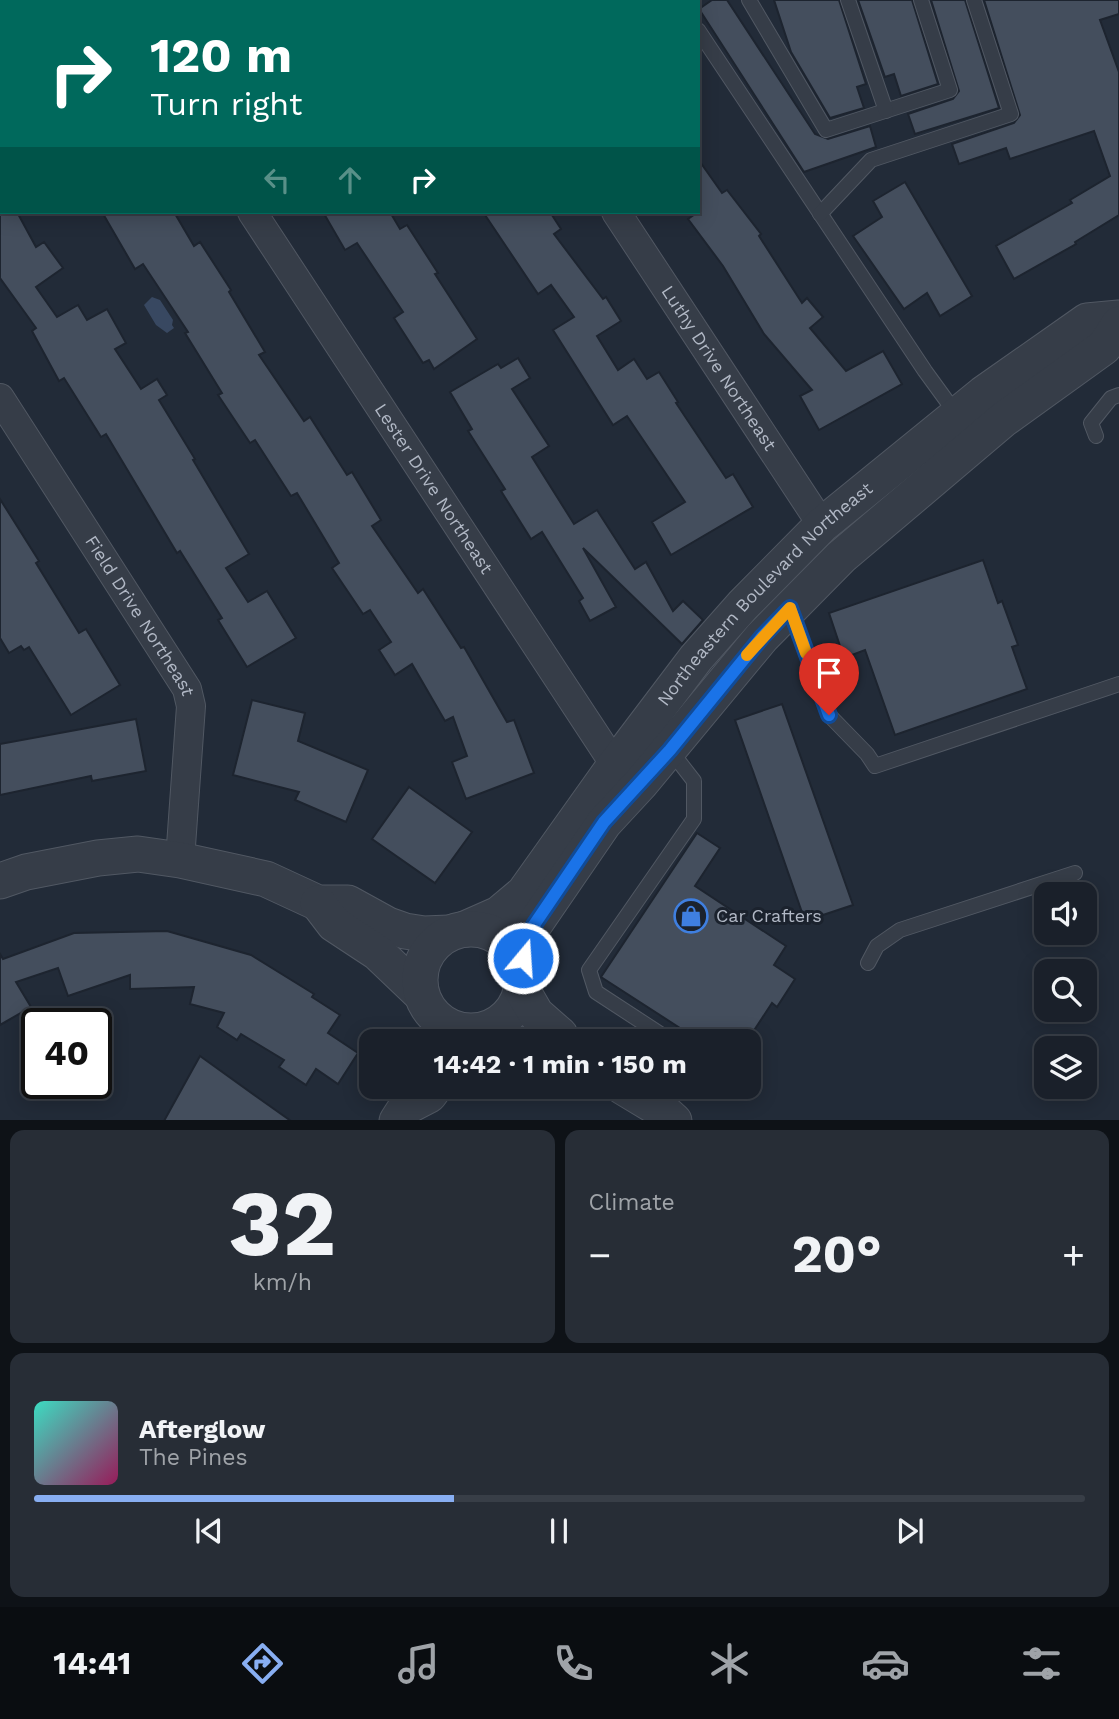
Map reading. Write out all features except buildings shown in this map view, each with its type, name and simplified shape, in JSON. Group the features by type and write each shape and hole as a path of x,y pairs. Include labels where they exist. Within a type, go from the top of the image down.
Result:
{"street":[{"name":"Lester Drive Northeast","path":"253,214 615,765"},
{"name":"Luthy Drive Northeast","path":"617,214 822,526"},
{"name":"Northeastern Boulevard Northeast","path":"422,1029 419,980 421,965 427,952 436,941 499,914 524,893 615,765 696,658 743,605 822,526 984,394 1087,321 1119,318"},
{"name":"Northeastern Boulevard Northeast","path":"486,1029 509,1013 517,1001 526,942 534,925 604,822 670,750 762,637 841,557 1003,419 1104,347 1119,324"},
{"name":"Field Drive Northeast","path":"0,398 187,689 191,706 180,860"},
{"path":"790,608 793,581 807,565 939,451 956,418"},
{"path":"670,750 670,724 682,703 735,635 743,605"},
{"path":"0,881 26,872 98,858 138,854 180,860 266,879 318,903 348,903 388,925 405,931 424,934 482,929 497,935 514,953 522,982 536,1014 553,1029"},
{"path":"318,903 334,924 378,953 422,995 439,1020 461,1029"},
{"path":"403,1105 420,1099"},
{"path":"643,1099 673,1120"}],"lane":[{"path":"749,0 826,130 950,90 921,0"},
{"path":"848,0 886,111"},
{"path":"820,214 871,160 1011,114 974,0"},
{"path":"700,33 956,418"},
{"path":"1096,436 1091,423 1111,398 1119,395"},
{"path":"790,608 829,715 875,766 1119,684"},
{"path":"653,1029 596,992 589,970 694,819 694,781 670,750"},
{"path":"868,963 877,946 900,930 1075,873"}],"water":[{"path":"152,297 160,300 173,320 174,328 167,333 156,325 144,305"}],"slow traffic":[{"path":"747,655 790,608 806,653"}],"place":[{"name":"Car Crafters","path":"691,916"}],"route":[{"path":"523,958 526,942 534,925 604,822 670,750 762,637 790,608 829,715"}]}
